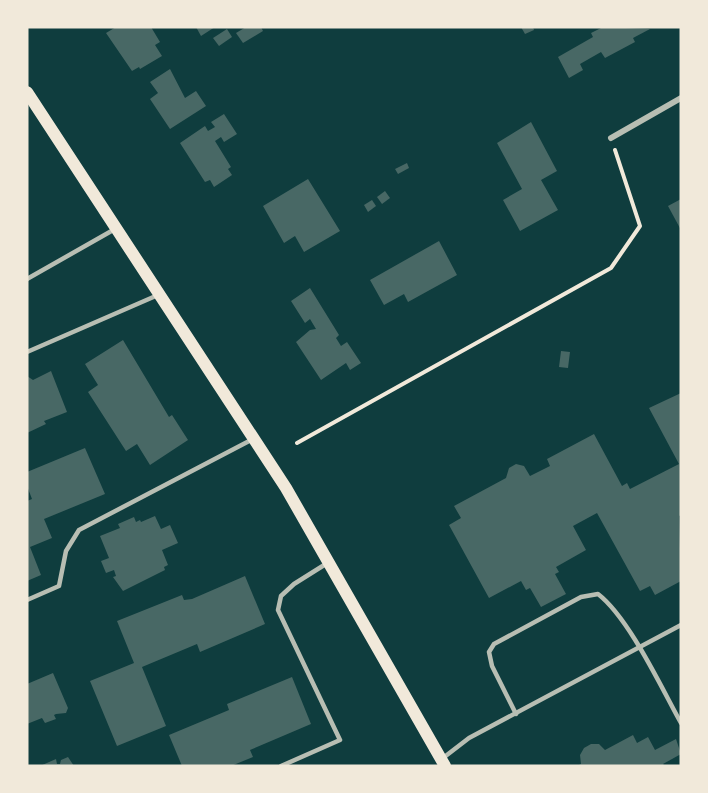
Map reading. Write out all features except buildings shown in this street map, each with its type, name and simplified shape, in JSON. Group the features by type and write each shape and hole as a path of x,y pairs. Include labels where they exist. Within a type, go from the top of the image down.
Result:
{"main road":[{"path":"28,95 254,439 329,562 440,764"}],"street":[{"path":"611,138 681,98"}],"lane":[{"path":"27,279 117,228"},
{"path":"27,352 160,294"},
{"path":"27,600 59,586 66,551 79,530 254,439"},
{"path":"281,766 340,740 278,610 280,596 294,584 329,562"},
{"path":"516,714 492,666 489,652 494,644 581,597 598,594 609,602 681,723"},
{"path":"440,764 469,738 681,625"}],"path":[{"path":"297,443 611,268 640,226 611,138"}]}
